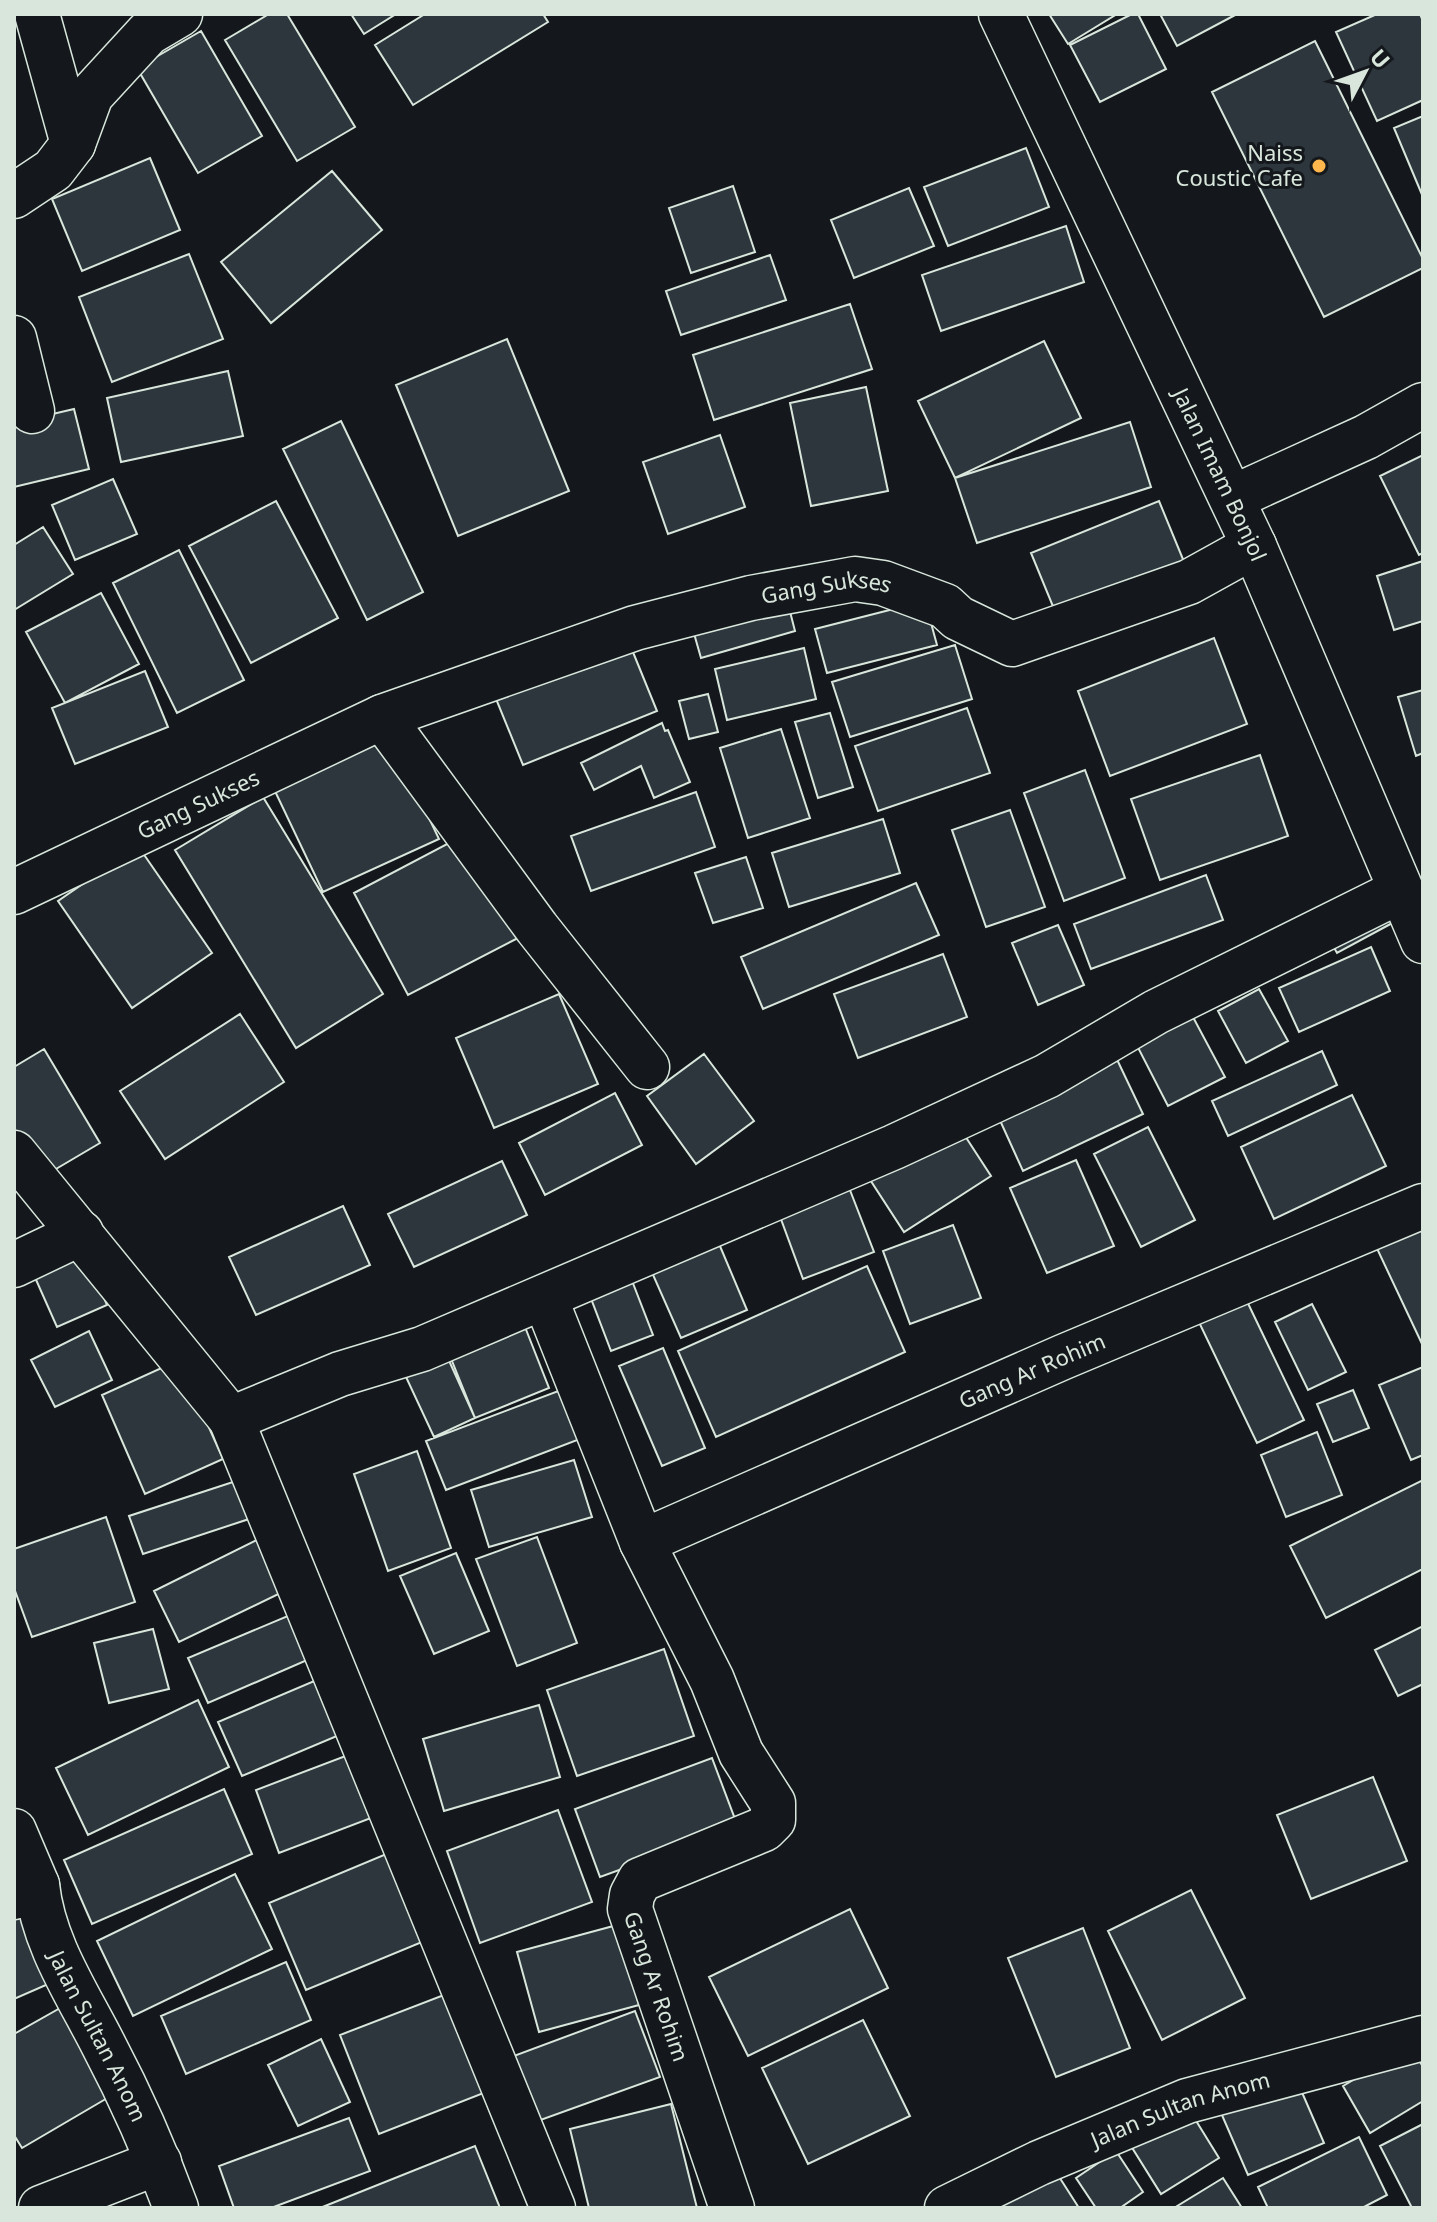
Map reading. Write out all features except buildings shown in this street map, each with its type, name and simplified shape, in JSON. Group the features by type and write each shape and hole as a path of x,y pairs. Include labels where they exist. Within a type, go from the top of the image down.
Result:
{"main road":[{"path":"37,14 73,144"},
{"path":"14,196 53,170 73,144 91,95 148,33 180,14"},
{"name":"Jalan Imam Bonjol","path":"1001,14 1254,546 1423,941"},
{"path":"14,338 32,411"},
{"path":"1232,498 1366,437 1423,405"},
{"name":"Gang Sukses","path":"14,892 382,717 635,628 751,598 855,579 914,593 945,606 978,629 1012,644 1189,582 1254,546"},
{"path":"382,717 537,928 647,1067"},
{"path":"231,1419 340,1374 422,1349 879,1153 1047,1076 1156,1012 1400,891"},
{"path":"14,1153 231,1419 553,2208"},
{"name":"Gang Ar Rohim","path":"642,1542 1063,1357 1423,1206"},
{"path":"14,1265 81,1233"},
{"name":"Gang Ar Rohim","path":"545,1298 642,1542 712,1680 741,1753 773,1803 773,1820 764,1829 640,1880 632,1895 630,1909 732,2208"},
{"name":"Jalan Sultan Anom","path":"14,1831 25,1891 39,1907 70,1986 113,2063 159,2162 176,2208"},
{"name":"Jalan Sultan Anom","path":"947,2208 1039,2163 1187,2101 1423,2038"},
{"path":"41,2208 159,2162"}],"place":[{"name":"Naiss Coustic Cafe","path":"1319,166"}]}
